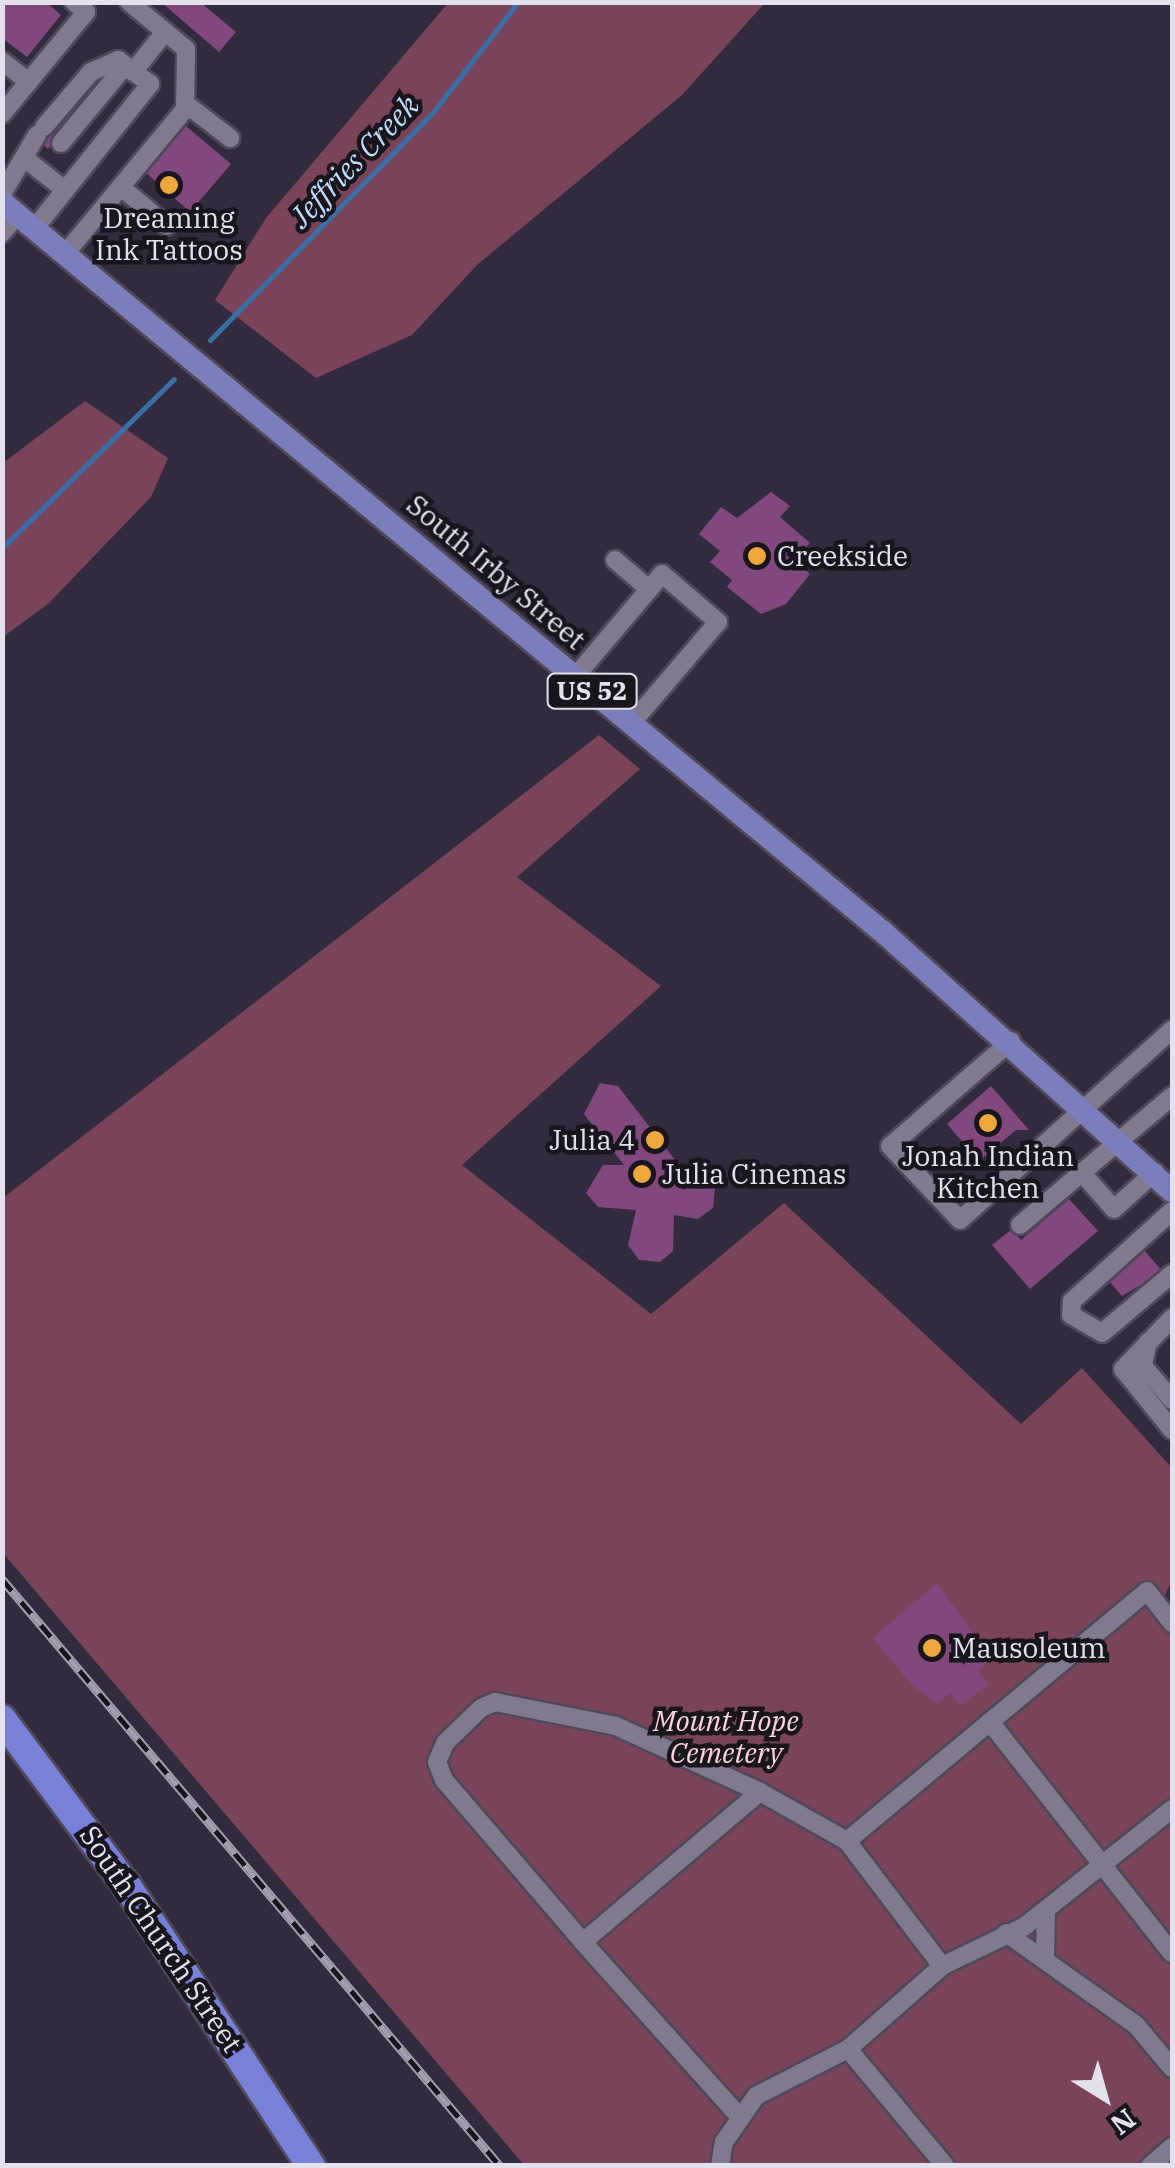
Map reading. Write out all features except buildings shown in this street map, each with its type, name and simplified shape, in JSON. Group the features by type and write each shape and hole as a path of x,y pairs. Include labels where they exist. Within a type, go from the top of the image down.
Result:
{"highway":[{"name":"South Church Street","path":"2,1719 127,1886 311,2166"}],"main road":[{"name":"South Irby Street","path":"14,220 65,254 1011,1040 1172,1191"}],"lane":[{"path":"2,114 86,12 74,2"},
{"path":"65,254 186,104 186,49 129,2"},
{"path":"2,194 57,148 164,32"},
{"path":"2,61 29,82"},
{"path":"14,220 65,190 150,84 129,69 91,72 40,131 34,166"},
{"path":"186,104 230,138"},
{"path":"34,166 65,190"},
{"path":"121,186 167,226"},
{"path":"615,560 649,589"},
{"path":"575,677 662,574 718,622 631,724"},
{"path":"1011,1040 890,1146 960,1220 1172,1030"},
{"path":"1020,1225 1172,1096"},
{"path":"1082,1173 1114,1208 1155,1172"},
{"path":"1172,1211 1072,1302 1070,1315 1102,1333 1172,1274"},
{"path":"1172,1318 1123,1370 1172,1430"},
{"path":"1151,1337 1143,1366 1172,1400"},
{"path":"847,1841 1147,1591 1172,1623"},
{"path":"738,2116 444,1780 436,1762 445,1744 481,1708 495,1702 616,1726 760,1792 847,1841 942,1966"},
{"path":"990,1722 1101,1870 1172,1953"},
{"path":"583,1942 760,1792"},
{"path":"720,2166 738,2116 794,2072 848,2049 942,1966 1046,1910 1101,1870 1172,1809"},
{"path":"1045,1956 1046,1910"},
{"path":"1006,1932 1045,1956 1136,2025 1172,2068"},
{"path":"848,2049 946,2166"},
{"path":"1150,2166 1172,2147"}],"green space":[{"path":"448,3 765,3 682,95 477,265 412,335 316,378 215,300 266,218"},
{"path":"85,401 168,458 151,497 48,604 3,637 3,463"},
{"name":"Mount Hope Cemetery","path":"599,735 640,769 517,877 661,986 462,1165 651,1314 784,1203 1021,1424 1082,1368 1172,1468 1172,1579 1164,1598 1172,1608 1172,2165 524,2165 3,1553 3,1198"}],"waterway":[{"name":"Jeffries Creek","path":"210,340 434,111 518,2"},
{"name":"Jeffries Creek","path":"2,548 174,379"}],"railway":[{"path":"2,1579 500,2166"}],"place":[{"name":"Dreaming Ink Tattoos","path":"169,185"},
{"name":"Creekside","path":"757,556"},
{"name":"Jonah Indian Kitchen","path":"988,1123"},
{"name":"Julia 4","path":"655,1140"},
{"name":"Julia Cinemas","path":"642,1174"},
{"name":"Mausoleum","path":"932,1648"}]}
